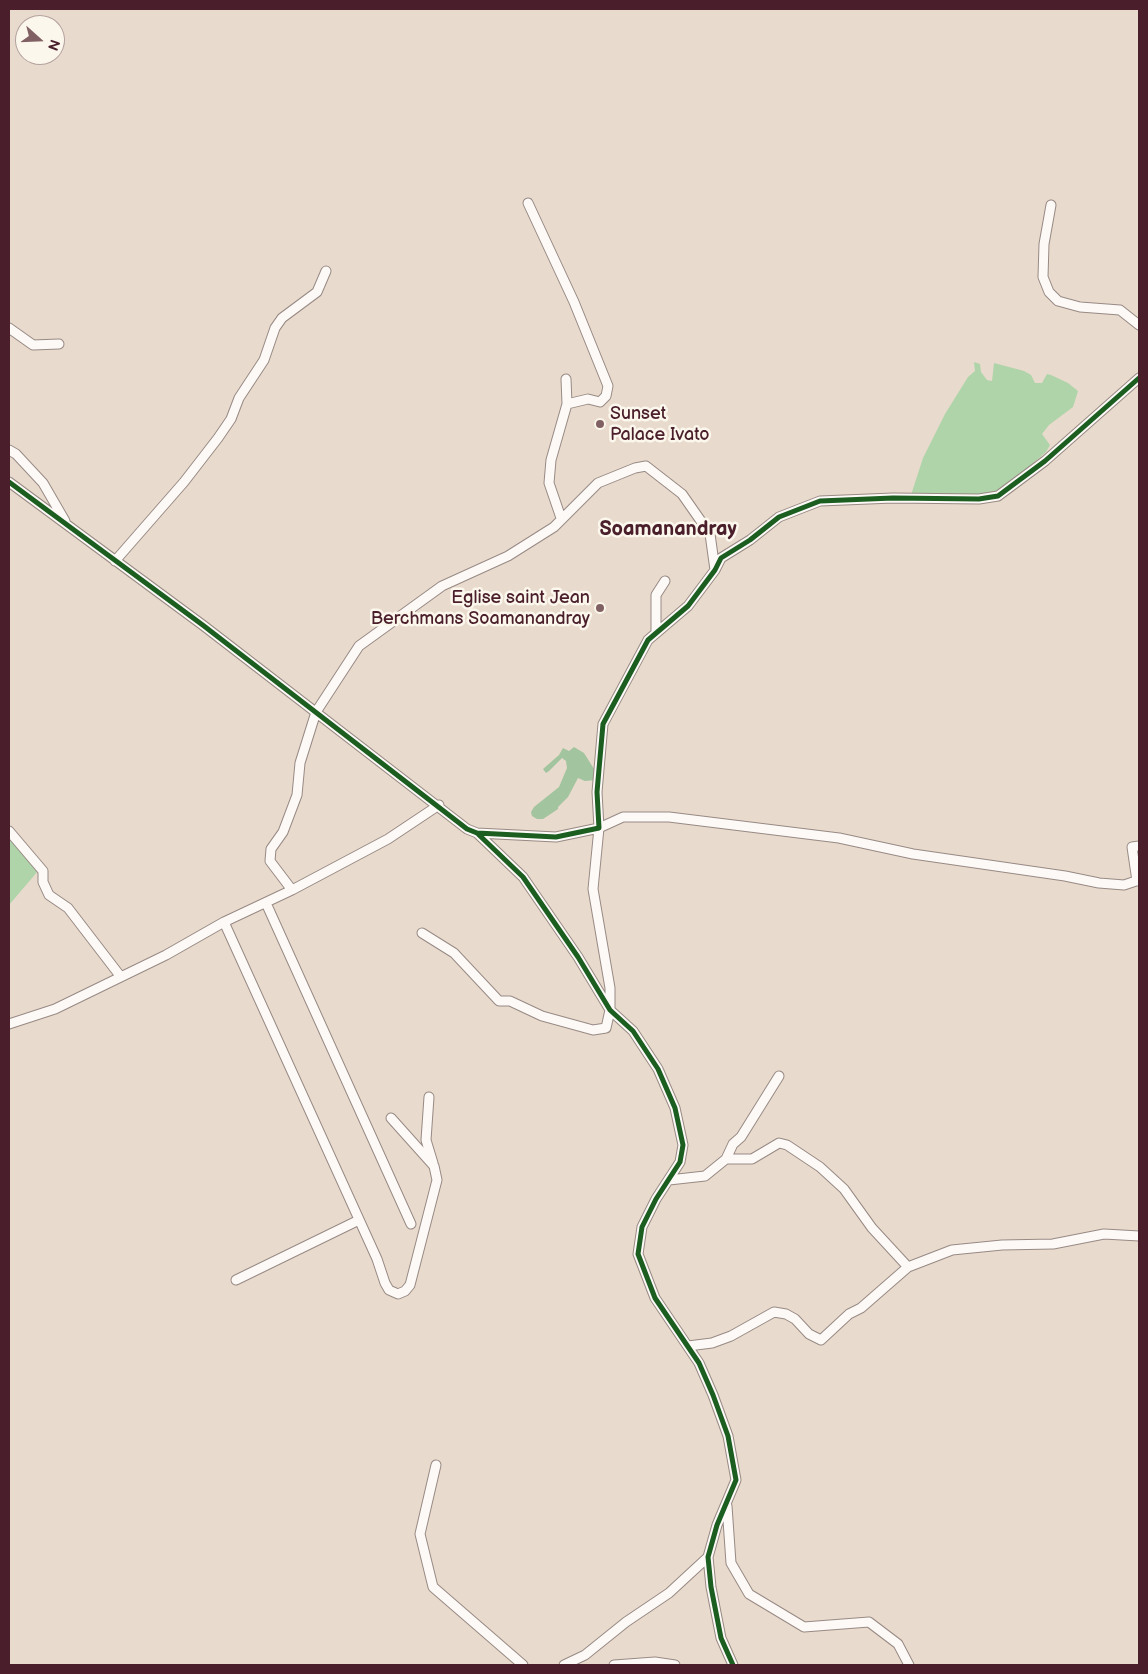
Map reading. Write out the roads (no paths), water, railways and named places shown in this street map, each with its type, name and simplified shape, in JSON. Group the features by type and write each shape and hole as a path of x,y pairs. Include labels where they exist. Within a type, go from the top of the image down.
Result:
{"street":[{"path":"528,203 574,302 608,386 606,396 600,402 588,399 567,404"},
{"path":"1051,205 1044,244 1043,277 1049,292 1058,301 1080,307 1120,310 1139,325"},
{"path":"115,561 184,482 218,438 231,419 239,398 264,360 274,328 282,318 317,292 326,270"},
{"path":"9,328 33,345 59,344"},
{"path":"422,933 454,953 499,1001 510,1001 542,1016 593,1030 606,1028 610,1010 610,988 593,889 599,828 597,792 602,724 648,640 656,631 688,606 715,570 721,558 750,540 779,517 820,501 911,498 979,499 998,496 1045,461 1139,378"},
{"path":"560,518 549,483 551,460 567,404 566,379"},
{"path":"9,450 16,454 43,483 67,526"},
{"path":"292,890 270,861 272,849 283,832 297,795 300,763 316,712 358,646 442,586 508,556 554,527 560,518 598,483 635,468 646,466 682,494 710,534 715,570"},
{"path":"9,482 439,805 467,829 477,833 556,837 599,828 623,817 669,817 839,838 912,854 1065,876 1099,883 1124,885 1138,881 1132,847 1139,846"},
{"path":"656,631 656,595 665,581"},
{"path":"9,1024 55,1010 224,922 292,890 388,839 439,805"},
{"path":"9,831 43,871 42,882 50,895 68,908 121,977"},
{"path":"477,833 523,877 578,957 610,1010 638,1038 666,1083 675,1108 683,1145 680,1162 656,1199 642,1227 638,1254 655,1298 699,1363 714,1395 728,1436 736,1480 727,1506 717,1525 708,1556 711,1588 721,1638 733,1665"},
{"path":"266,903 410,1224"},
{"path":"224,922 389,1290 398,1294 405,1291 410,1285 438,1180 426,1140 429,1097"},
{"path":"669,1180 705,1176 726,1159 733,1144 740,1137 779,1076"},
{"path":"391,1118 434,1166"},
{"path":"726,1159 752,1159 779,1143 787,1145 820,1167 844,1189 872,1228 908,1267"},
{"path":"236,1280 359,1220"},
{"path":"688,1346 712,1342 731,1336 774,1312 795,1318 809,1334 821,1340 849,1314 861,1308 908,1267 952,1250 1002,1245 1053,1244 1104,1234 1139,1236"},
{"path":"436,1465 420,1534 433,1587 523,1665"},
{"path":"727,1506 731,1563 749,1594 804,1627 869,1622 898,1644 909,1665"},
{"path":"577,1665 585,1655 626,1622 668,1593 708,1556"},
{"path":"564,1665 585,1655"},
{"path":"614,1665 655,1662 675,1665"}],"place":[{"name":"Sunset Palace Ivato","path":"600,424"},
{"name":"Eglise saint Jean Berchmans Soamanandray","path":"600,608"}],"district":[{"name":"Soamanandray","path":"668,530"}]}
